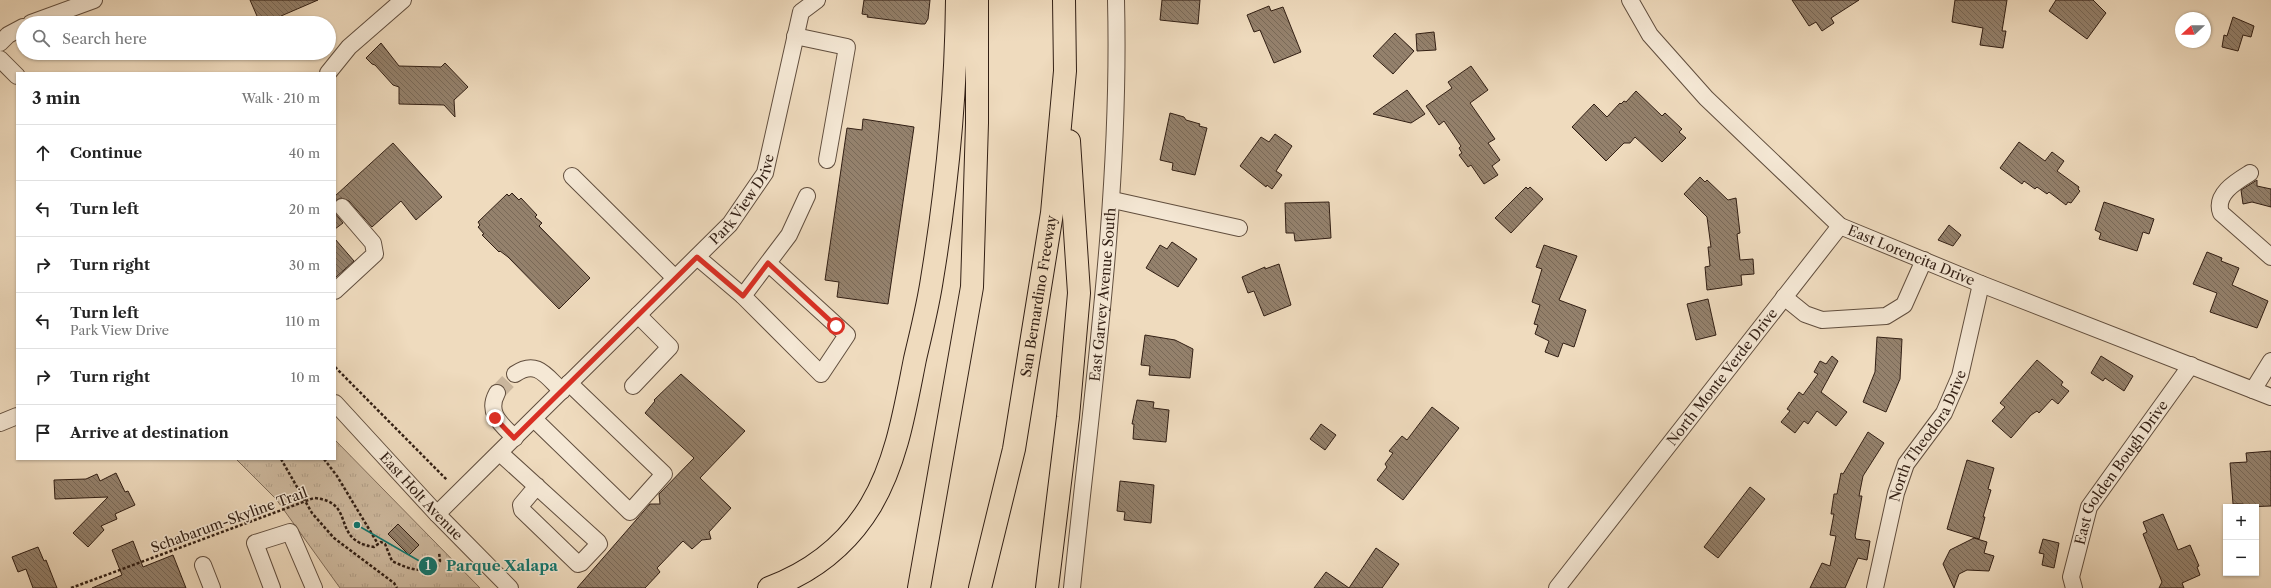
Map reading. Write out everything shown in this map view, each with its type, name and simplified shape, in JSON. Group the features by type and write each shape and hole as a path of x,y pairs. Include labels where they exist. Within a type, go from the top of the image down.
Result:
{"highway":[{"path":"769,588 792,580 828,556 846,538 870,507 884,481 903,421 932,280 941,214 956,59 957,0"},
{"path":"919,588 972,287 977,123 977,0"},
{"name":"San Bernardino Freeway","path":"980,588 1016,434 1052,213 1065,71 1064,0"},
{"path":"1047,588 1068,417 1079,294 1065,71"}],"street":[{"path":"50,16 94,0"},
{"path":"329,72 349,48 403,0"},
{"name":"Park View Drive","path":"438,514 730,224 765,173 801,12 816,0"},
{"name":"East Garvey Avenue South","path":"1072,588 1113,200 1117,84 1116,0"},
{"name":"East Lorencita Drive","path":"1630,0 1650,35 1706,98 1840,226 1981,284 2271,396"},
{"path":"0,43 8,35 16,31"},
{"path":"795,36 847,47 827,160"},
{"path":"0,59 16,75"},
{"path":"2250,173 2227,189 2220,199 2219,208 2221,213 2271,257"},
{"path":"572,176 675,278"},
{"path":"743,296 789,235 807,196"},
{"path":"1113,200 1239,228"},
{"path":"336,290 375,254 373,244 342,208"},
{"name":"North Monte Verde Drive","path":"1557,588 1840,226"},
{"path":"697,257 743,296 821,374 847,335 768,263"},
{"path":"1784,297 1805,314 1822,320 1886,316 1904,305 1924,260"},
{"name":"North Theodora Drive","path":"1875,588 1899,486 1906,464 1944,413 1960,376 1981,284"},
{"path":"633,386 670,347 638,315"},
{"path":"2253,390 2271,361"},
{"name":"East Golden Bough Drive","path":"2074,588 2071,577 2089,507 2191,365"},
{"path":"514,374 521,370 532,368 539,370 566,387 664,474 630,512 534,419"},
{"path":"497,393 492,410 495,418 514,438"},
{"name":"East Holt Avenue","path":"336,404 438,514 510,588"},
{"path":"0,422 16,416"},
{"path":"500,453 537,486 598,542 599,544 581,563 578,564 522,510 521,505 537,486"},
{"path":"272,588 255,544 290,532 314,588"},
{"path":"203,565 212,588"}],"path":[{"path":"336,368 447,480"},
{"path":"282,460 312,513 334,538 394,583 397,588"},
{"path":"325,460 337,476 378,544 382,542 385,544 392,561 420,571 426,571 437,565 440,561 439,552"},
{"name":"Schabarum-Skyline Trail","path":"71,588 305,500 323,499 333,504 340,511 346,531 354,541 361,545 374,547 378,544"}],"green space":[{"path":"336,441 480,588 340,588 276,499 237,460 336,460"}],"building":[{"path":"250,0 318,0 281,16 257,16"},
{"path":"864,0 930,0 928,19 925,24 921,24 867,17 868,15 862,14"},
{"path":"1162,0 1200,0 1198,24 1160,20"},
{"path":"1792,0 1859,0 1831,18 1834,23 1822,31 1816,22 1809,26"},
{"path":"1955,0 2007,0 2002,31 2006,31 2003,48 1980,45 1983,28 1952,22"},
{"path":"2056,0 2093,0 2106,13 2087,39 2049,11"},
{"path":"1269,6 1271,11 1283,7 1301,52 1274,63 1260,30 1254,32 1247,15"},
{"path":"2233,17 2254,26 2251,37 2243,35 2238,51 2222,47 2224,35 2227,36"},
{"path":"1434,32 1436,50 1417,51 1416,34"},
{"path":"1395,33 1414,51 1393,74 1373,56"},
{"path":"381,43 399,66 441,67 445,63 468,87 454,100 455,117 444,105 399,104 399,87 393,85 375,65 366,58"},
{"path":"1471,66 1488,90 1470,103 1495,139 1488,143 1500,160 1492,166 1498,175 1484,184 1471,165 1468,167 1459,155 1462,153 1459,148 1461,146 1444,121 1439,125 1426,106 1452,88 1448,82"},
{"path":"1407,90 1425,114 1411,123 1373,114"},
{"path":"1636,91 1662,116 1665,113 1682,129 1679,132 1686,138 1662,162 1635,137 1630,143 1624,143 1606,161 1572,127 1594,104 1607,117 1620,103 1621,104 1624,101 1626,102"},
{"path":"1170,113 1184,117 1186,120 1200,124 1199,126 1207,128 1195,175 1172,170 1173,163 1160,160"},
{"path":"863,119 914,127 888,304 837,297 839,282 825,280 847,128 862,130"},
{"path":"1275,134 1292,146 1276,171 1282,175 1272,189 1267,185 1266,187 1240,166 1261,137 1269,142"},
{"path":"2019,142 2045,161 2052,152 2064,161 2057,171 2079,187 2078,189 2080,191 2071,203 2068,202 2066,205 2049,192 2047,194 2037,187 2035,189 2024,181 2022,184 2000,168"},
{"path":"393,143 442,197 416,220 401,201 372,227 349,201 341,198 336,200 336,195"},
{"path":"1700,177 1705,182 1707,180 1728,200 1736,198 1740,233 1737,234 1740,260 1753,259 1754,274 1741,275 1742,285 1707,290 1705,267 1710,266 1708,247 1711,247 1707,217 1684,194"},
{"path":"2257,180 2257,186 2271,189 2271,207 2252,202 2243,204 2241,190"},
{"path":"1526,187 1528,189 1530,187 1543,199 1511,233 1495,218"},
{"path":"512,193 519,200 521,198 537,215 535,217 542,223 539,226 590,278 559,309 508,257 500,251 499,252 482,235 484,234 478,227 480,225 478,222 507,194 509,196"},
{"path":"1329,202 1331,238 1295,241 1294,233 1286,233 1285,203"},
{"path":"2104,202 2154,219 2149,234 2143,232 2137,251 2099,239 2101,233 2095,230"},
{"path":"336,214 343,223 336,228"},
{"path":"1949,225 1961,235 1953,246 1938,240"},
{"path":"336,240 354,261 336,277"},
{"path":"1172,242 1197,259 1178,287 1146,268 1160,245 1167,249"},
{"path":"1544,245 1577,256 1559,300 1586,310 1574,347 1563,343 1558,357 1545,352 1549,341 1535,334 1538,325 1534,324 1540,305 1532,302 1542,269 1536,267"},
{"path":"2207,252 2222,258 2221,261 2239,268 2232,285 2268,301 2257,328 2210,312 2217,293 2193,284"},
{"path":"1279,264 1291,305 1264,316 1254,291 1248,293 1242,277 1265,267 1265,269"},
{"path":"1708,299 1716,335 1696,340 1687,304"},
{"path":"1145,335 1175,340 1193,349 1190,378 1149,375 1150,366 1141,365"},
{"path":"1877,337 1902,339 1900,379 1886,412 1863,402 1875,372"},
{"path":"1832,356 1838,361 1821,392 1847,412 1836,426 1817,411 1808,424 1804,421 1795,433 1781,422 1790,411 1787,409 1799,392 1803,395 1818,374 1814,372 1820,361 1826,364"},
{"path":"2101,356 2133,376 2124,391 2105,378 2103,381 2091,373"},
{"path":"2037,360 2063,382 2061,385 2069,391 2058,404 2052,399 2039,413 2037,411 2031,415 2011,438 1992,421 2005,407 2000,403"},
{"path":"681,374 745,431 700,478 731,508 709,532 711,539 702,540 692,549 683,541 657,568 660,572 645,588 577,588 650,504 660,504 659,494 694,458 645,413 655,401 654,400"},
{"path":"1137,400 1154,402 1153,408 1169,410 1166,442 1133,439 1134,424 1132,424"},
{"path":"1432,407 1459,428 1403,500 1377,480 1387,467 1385,464 1393,453 1389,451 1402,436 1407,440"},
{"path":"1321,424 1336,435 1325,450 1310,439"},
{"path":"1868,432 1884,443 1863,476 1859,496 1862,496 1855,536 1856,539 1870,541 1867,560 1858,558 1845,588 1810,588 1822,563 1830,566 1836,536 1830,535 1834,514 1831,514 1834,494 1837,494 1841,473 1843,474"},
{"path":"2271,451 2271,506 2259,506 2259,504 2233,504 2230,463 2247,462 2246,453"},
{"path":"1967,460 1994,468 1988,489 1991,490 1983,517 1985,517 1979,539 1947,529"},
{"path":"116,473 125,492 128,491 135,505 115,514 117,519 101,526 104,530 88,547 73,533 108,497 55,499 54,480 86,479 97,474 100,481"},
{"path":"1120,481 1154,485 1151,523 1124,520 1125,512 1117,511"},
{"path":"1750,487 1765,499 1718,558 1704,547"},
{"path":"2163,514 2178,550 2190,545 2199,566 2197,567 2200,575 2182,583 2184,588 2159,588 2162,582 2143,534 2147,532 2143,522"},
{"path":"398,524 419,545 409,555 388,534"},
{"path":"1974,538 1987,542 1984,553 1994,556 1989,571 1967,570 1959,574 1954,588 1943,564 1950,550"},
{"path":"2043,539 2059,543 2054,568 2042,565 2044,554 2039,553"},
{"path":"133,541 143,567 173,555 186,588 92,588 122,575 112,550"},
{"path":"38,547 44,561 46,560 57,588 33,588 26,569 18,572 12,557"},
{"path":"1376,548 1399,564 1382,588 1349,588"},
{"path":"1326,572 1349,588 1314,588"}],"tunnel":[{"path":"497,393 515,374"}],"place":[{"name":"Parque Xalapa","path":"357,525"}],"route":[{"path":"495,418 514,438 697,257 743,296 768,263 836,326"}]}
